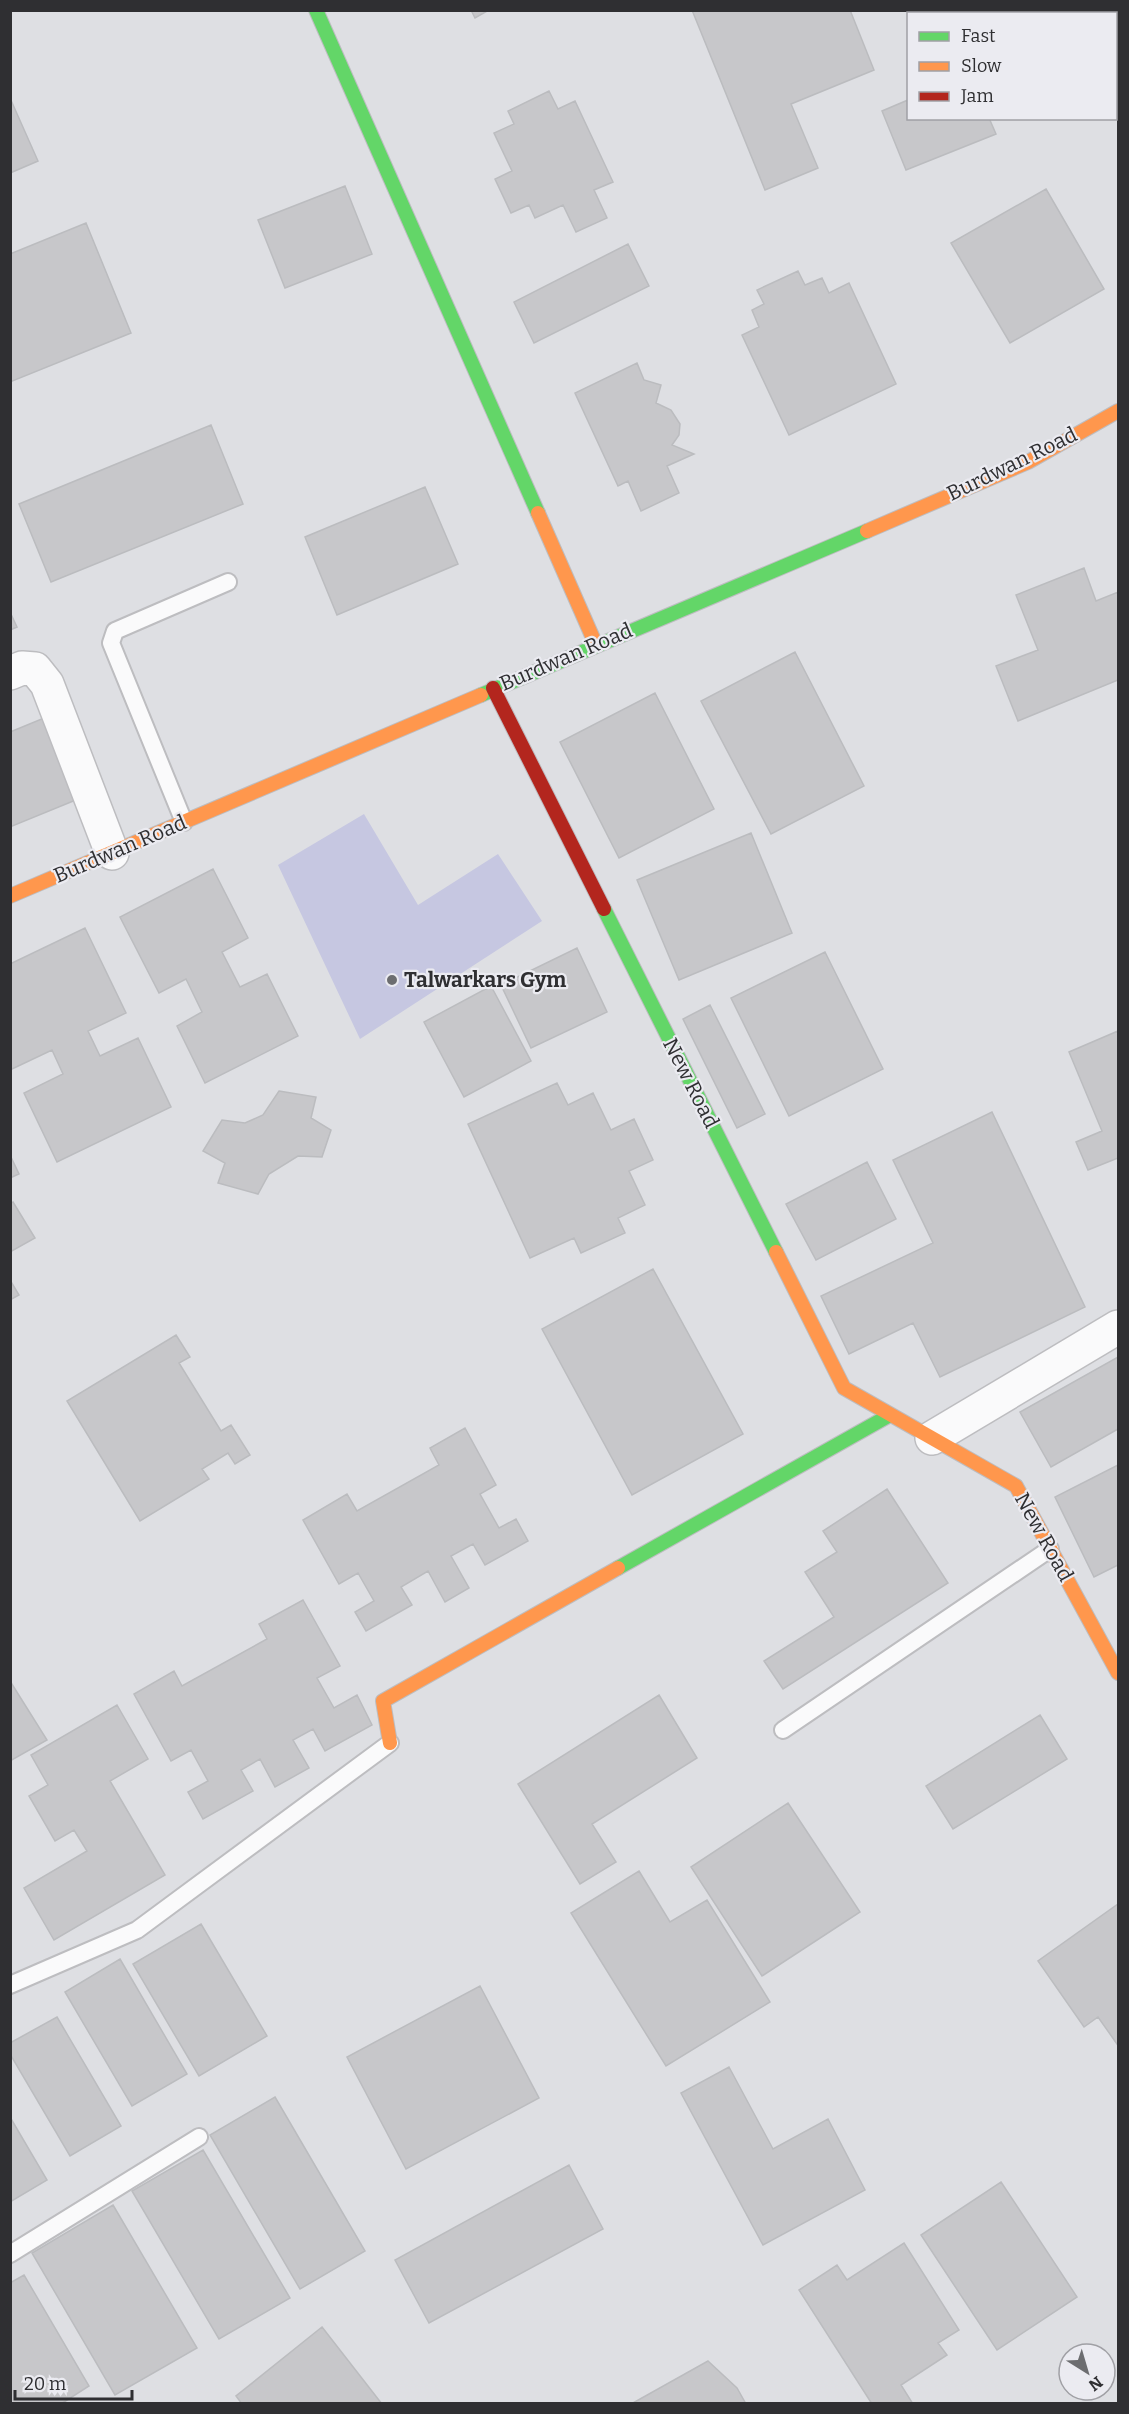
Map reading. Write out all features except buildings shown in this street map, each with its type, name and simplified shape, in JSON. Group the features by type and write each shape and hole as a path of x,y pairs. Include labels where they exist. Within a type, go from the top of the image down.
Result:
{"main road":[{"path":"316,10 596,645"},
{"name":"Burdwan Road","path":"10,896 493,688 1028,462 1119,411"},
{"name":"New Road","path":"493,688 844,1388 1016,1486 1119,1673"},
{"path":"390,1743 383,1701 890,1415"}],"street":[{"path":"10,673 22,668 35,669 47,684 111,853"},
{"path":"932,1438 1119,1327"}],"lane":[{"path":"184,822 111,643 115,631 228,582"},
{"path":"783,1730 1050,1549"},
{"path":"10,1985 137,1930 390,1743"},
{"path":"10,2254 199,2137"}],"shaded area":[{"name":"Talwarkars Gym","path":"364,814 418,905 498,854 542,921 360,1039 278,865"}],"traffic: fast":[{"path":"316,10 538,513"},
{"path":"481,695 867,531"},
{"path":"604,909 776,1252"},
{"path":"618,1568 890,1415"}],"traffic: slow":[{"path":"867,531 1028,462 1118,411"},
{"path":"538,513 596,645"},
{"path":"10,896 481,695"},
{"path":"776,1252 844,1388 1016,1486 1118,1673"},
{"path":"390,1743 383,1701 618,1568"}],"traffic: jam":[{"path":"493,688 604,909"}],"place":[{"name":"Talwarkars Gym","path":"392,980"}]}
